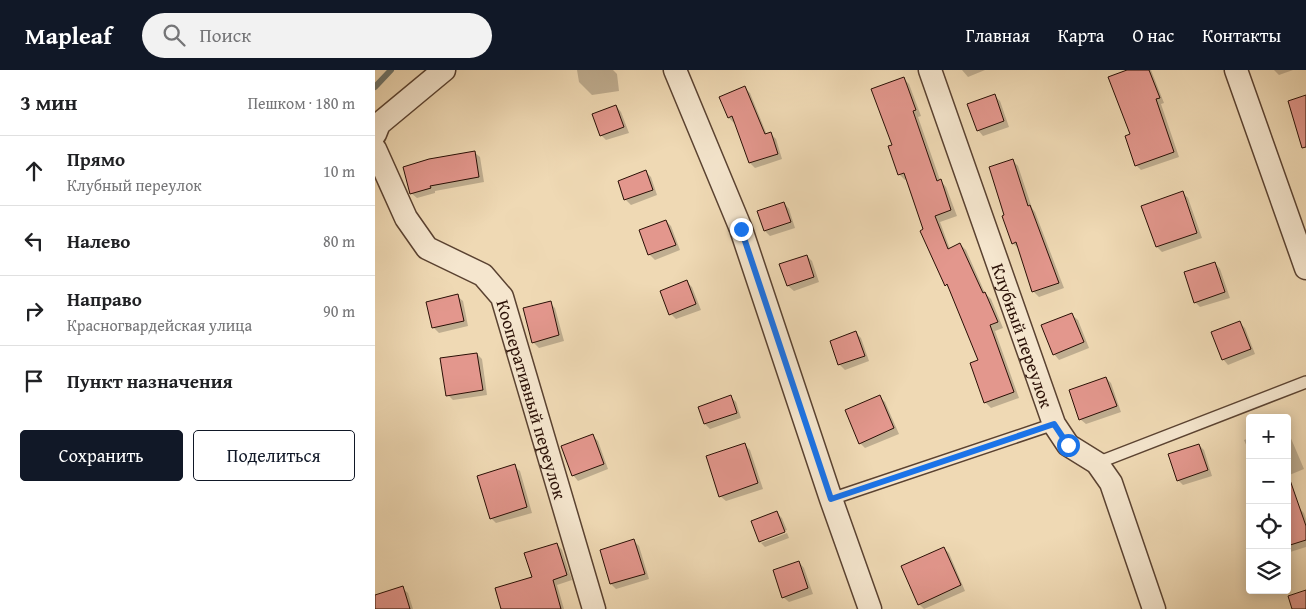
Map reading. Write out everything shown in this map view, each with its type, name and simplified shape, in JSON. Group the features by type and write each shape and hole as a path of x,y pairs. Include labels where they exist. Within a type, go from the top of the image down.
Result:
{"street":[{"path":"375,134 379,124 444,70"},
{"path":"675,70 741,229 831,499 870,609"},
{"name":"Клубный переулок","path":"929,70 1054,424 1068,445 1097,463 1111,483 1154,609"},
{"path":"1236,70 1306,268"},
{"name":"Кооперативный переулок","path":"375,149 406,218 427,248 483,275 502,297 594,609"}],"lane":[{"path":"1097,463 1306,382"},
{"path":"831,499 1054,424"}],"building":[{"path":"1127,70 1149,70 1160,98 1156,99 1174,152 1135,166 1125,136 1130,134 1108,77"},
{"path":"904,77 916,110 913,111 937,181 941,179 951,210 935,216 948,249 960,243 998,322 990,325 1014,392 984,403 970,363 978,360 947,284 945,286 920,231 923,229 904,173 898,175 888,146 892,145 871,89"},
{"path":"745,86 765,134 771,132 778,154 749,163 732,116 728,118 719,97"},
{"path":"995,94 1004,121 977,131 967,104"},
{"path":"1306,95 1306,147 1302,148 1288,101"},
{"path":"616,105 624,127 600,136 592,114"},
{"path":"475,151 479,177 430,186 431,188 410,194 403,167 429,159"},
{"path":"1013,159 1028,206 1030,205 1059,283 1032,292 1016,242 1012,244 1002,216 1004,215 989,167"},
{"path":"646,170 653,190 624,200 618,181"},
{"path":"1183,191 1197,233 1156,247 1141,206"},
{"path":"784,202 791,222 764,231 757,211"},
{"path":"666,220 676,245 648,255 639,230"},
{"path":"807,255 814,277 787,286 779,264"},
{"path":"1215,262 1225,292 1194,303 1184,272"},
{"path":"687,280 696,304 669,315 660,291"},
{"path":"458,294 464,321 432,328 426,302"},
{"path":"551,301 559,335 532,343 523,308"},
{"path":"1072,313 1084,342 1053,355 1041,325"},
{"path":"1240,321 1251,349 1222,360 1211,332"},
{"path":"856,331 865,356 838,365 830,341"},
{"path":"477,353 483,390 446,396 440,358"},
{"path":"1106,377 1117,406 1079,420 1069,390"},
{"path":"731,395 737,413 704,424 698,407"},
{"path":"880,395 894,428 859,444 845,410"},
{"path":"593,434 604,464 572,476 561,446"},
{"path":"745,443 758,483 719,497 706,456"},
{"path":"1199,444 1208,470 1177,481 1168,454"},
{"path":"515,464 527,507 490,519 477,476"},
{"path":"1291,483 1306,526 1306,540 1291,545"},
{"path":"777,511 785,532 759,542 751,521"},
{"path":"634,539 645,574 610,584 600,550"},
{"path":"557,543 567,575 553,580 561,609 501,609 495,588 532,577 524,553"},
{"path":"944,547 961,585 918,605 901,566"},
{"path":"799,561 808,588 782,598 773,570"},
{"path":"403,586 410,609 375,609 375,595"},
{"path":"1306,590 1306,609 1292,609 1288,596"}],"waterway":[{"path":"375,87 391,70"}],"route":[{"path":"741,229 831,499 1054,424 1068,445"}]}
